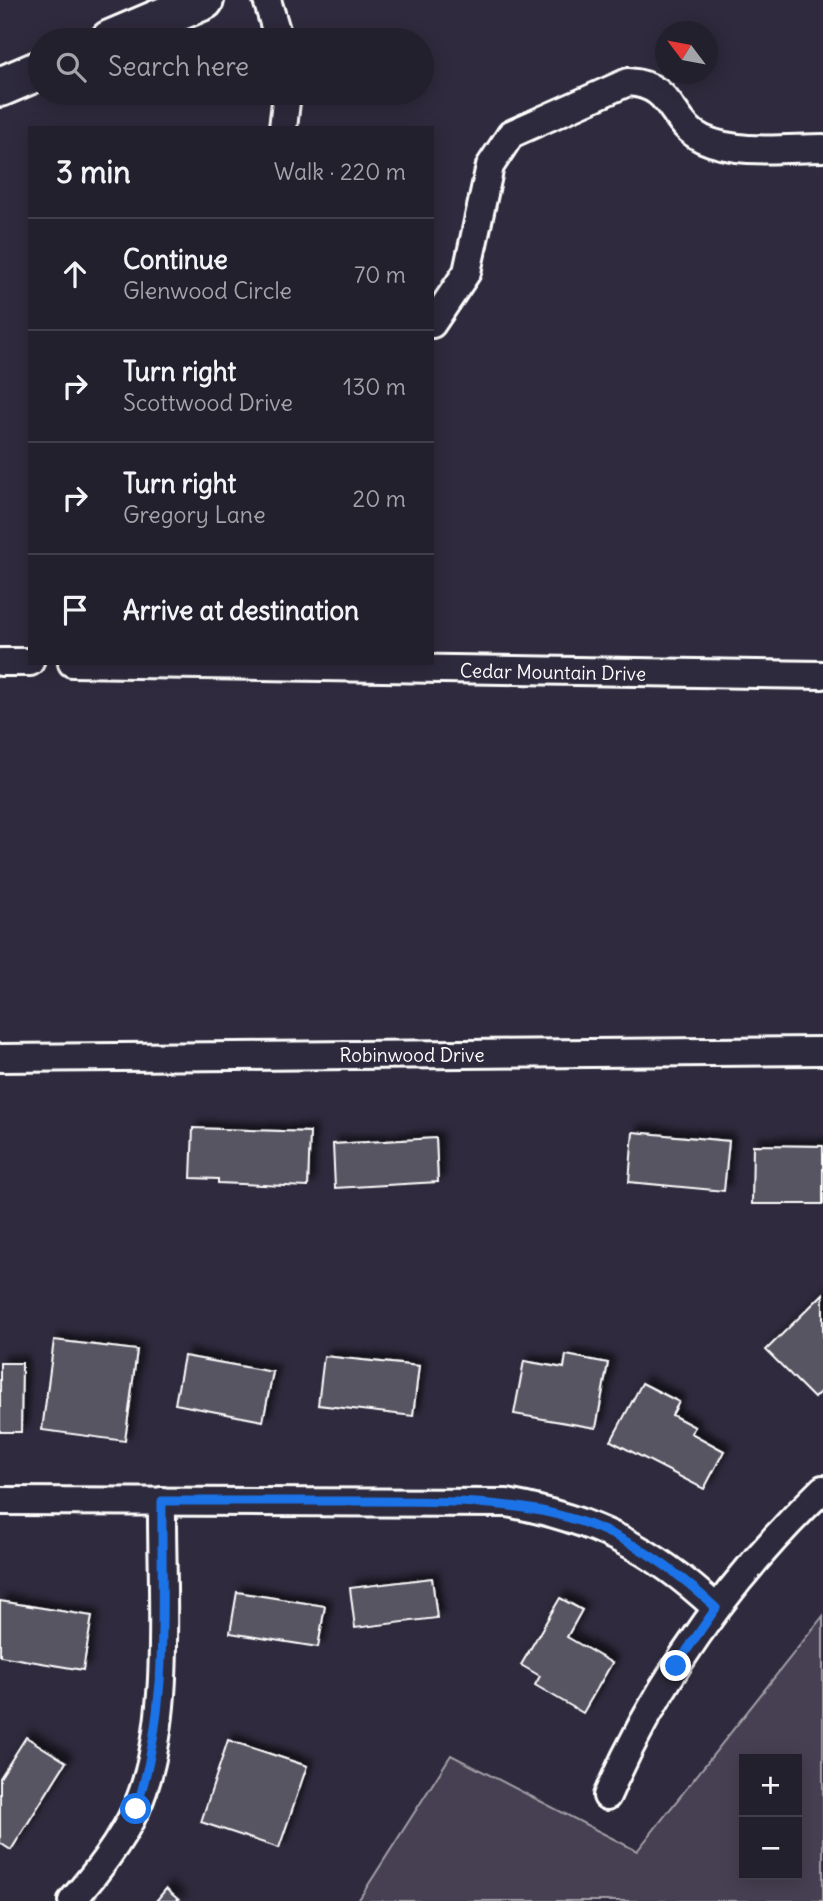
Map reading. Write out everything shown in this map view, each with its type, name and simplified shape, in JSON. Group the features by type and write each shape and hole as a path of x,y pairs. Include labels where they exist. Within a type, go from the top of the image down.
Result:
{"main road":[{"path":"138,28 204,0"},
{"path":"0,87 28,75"}],"street":[{"path":"267,0 275,28"},
{"path":"434,321 467,272 490,166 511,134 628,82 646,83 661,91 702,138 744,148 823,148"},
{"path":"283,126 286,105"},
{"path":"0,662 28,662"},
{"name":"Cedar Mountain Drive","path":"197,665 823,675"},
{"name":"Robinwood Drive","path":"0,1058 823,1051"},
{"path":"607,1796 627,1751 676,1666 716,1608 788,1523 823,1489"},
{"path":"0,1501 483,1501 547,1511 592,1524 639,1547 683,1577 716,1608"},
{"path":"72,1901 95,1875 136,1809 154,1743 161,1692 162,1501"}],"shaded area":[{"path":"823,1616 823,1901 358,1901 451,1755 637,1851"}],"building":[{"path":"193,1128 310,1132 308,1187 218,1183 218,1179 191,1178"},
{"path":"633,1132 729,1141 724,1191 629,1182"},
{"path":"436,1138 438,1182 335,1188 333,1144"},
{"path":"753,1145 823,1146 823,1204 752,1204"},
{"path":"823,1294 823,1389 814,1398 766,1350"},
{"path":"54,1340 137,1350 125,1441 42,1430"},
{"path":"566,1355 608,1363 596,1428 514,1414 524,1361 564,1368"},
{"path":"184,1356 273,1372 263,1421 175,1404"},
{"path":"324,1356 419,1366 413,1416 318,1405"},
{"path":"0,1363 22,1363 21,1432 0,1432"},
{"path":"642,1383 679,1402 672,1415 695,1427 691,1433 724,1451 704,1489 611,1441"},
{"path":"432,1578 437,1618 355,1628 350,1588"},
{"path":"237,1592 325,1606 318,1647 230,1633"},
{"path":"560,1598 582,1610 567,1637 612,1663 583,1713 535,1685 540,1676 521,1665"},
{"path":"0,1601 92,1616 83,1670 0,1656"},
{"path":"26,1737 66,1762 11,1850 0,1843 0,1778"},
{"path":"228,1740 307,1766 279,1848 201,1822"},
{"path":"166,1889 180,1901 156,1901"}],"route":[{"path":"136,1809 154,1743 161,1692 162,1501 483,1501 547,1511 592,1524 639,1547 683,1577 716,1608 676,1666"}]}
